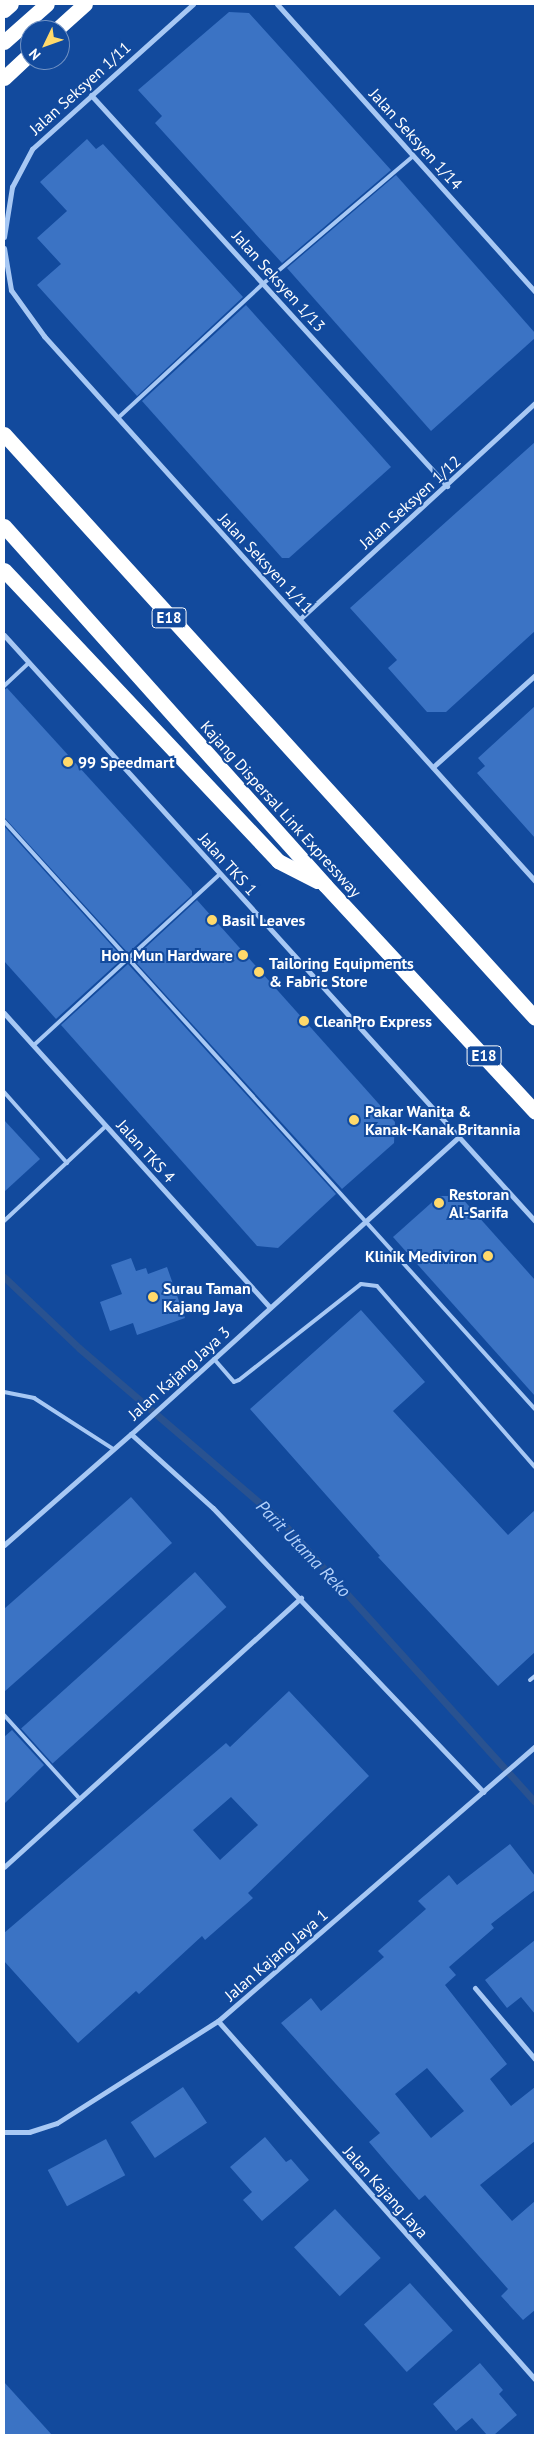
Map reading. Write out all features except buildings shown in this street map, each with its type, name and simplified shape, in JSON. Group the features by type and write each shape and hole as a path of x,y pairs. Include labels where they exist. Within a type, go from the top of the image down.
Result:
{"highway":[{"path":"4,10 11,4"},
{"path":"4,42 47,4"},
{"path":"67,20 85,4"},
{"path":"4,78 20,63"},
{"name":"E18","path":"4,434 533,1014"},
{"name":"Kajang Dispersal Link Expressway","path":"4,526 325,885 535,1112"},
{"path":"4,570 278,861 325,885"}],"street":[{"name":"Jalan Seksyen 1/11","path":"4,237 12,187 32,149 193,4"},
{"name":"Jalan Seksyen 1/14","path":"277,4 535,292"},
{"name":"Jalan Seksyen 1/13","path":"91,95 447,486"},
{"name":"Jalan Seksyen 1/11","path":"4,248 11,290 44,336 301,618 535,881"},
{"name":"Jalan Seksyen 1/12","path":"301,618 447,486 535,403"},
{"name":"Jalan TKS 1","path":"4,635 535,1221"},
{"path":"433,767 535,675"},
{"name":"Jalan TKS 4","path":"4,1013 270,1307"},
{"name":"Jalan Kajang Jaya 3","path":"4,1545 136,1430 458,1137"},
{"path":"131,1434 213,1508 301,1598 483,1792"},
{"path":"4,1867 301,1598"},
{"name":"Jalan Kajang Jaya 1","path":"4,2132 30,2132 57,2122 218,2022 535,1746"},
{"path":"475,1988 535,2059"},
{"name":"Jalan Kajang Jaya","path":"218,2022 535,2380"}],"lane":[{"path":"118,418 264,283 413,156"},
{"path":"4,686 29,663"},
{"path":"4,821 129,957 364,1222 535,1408"},
{"path":"34,1045 220,874"},
{"path":"4,1092 67,1162"},
{"path":"4,1221 106,1126"},
{"path":"214,1359 234,1382 239,1380 361,1284 376,1286 535,1467"},
{"path":"4,1392 34,1398 114,1449"},
{"path":"530,1680 535,1676"},
{"path":"4,1715 80,1799"}],"waterway":[{"name":"Parit Utama Reko","path":"4,1277 79,1348 282,1522 535,1802"}],"place":[{"name":"99 Speedmart","path":"68,762"},
{"name":"Basil Leaves","path":"212,920"},
{"name":"Hon Mun Hardware","path":"243,955"},
{"name":"Tailoring Equipments & Fabric Store","path":"259,972"},
{"name":"CleanPro Express","path":"304,1021"},
{"name":"Pakar Wanita & Kanak-Kanak Britannia","path":"354,1120"},
{"name":"Restoran Al-Sarifa","path":"439,1203"},
{"name":"Klinik Mediviron","path":"488,1256"},
{"name":"Surau Taman Kajang Jaya","path":"153,1297"}]}
